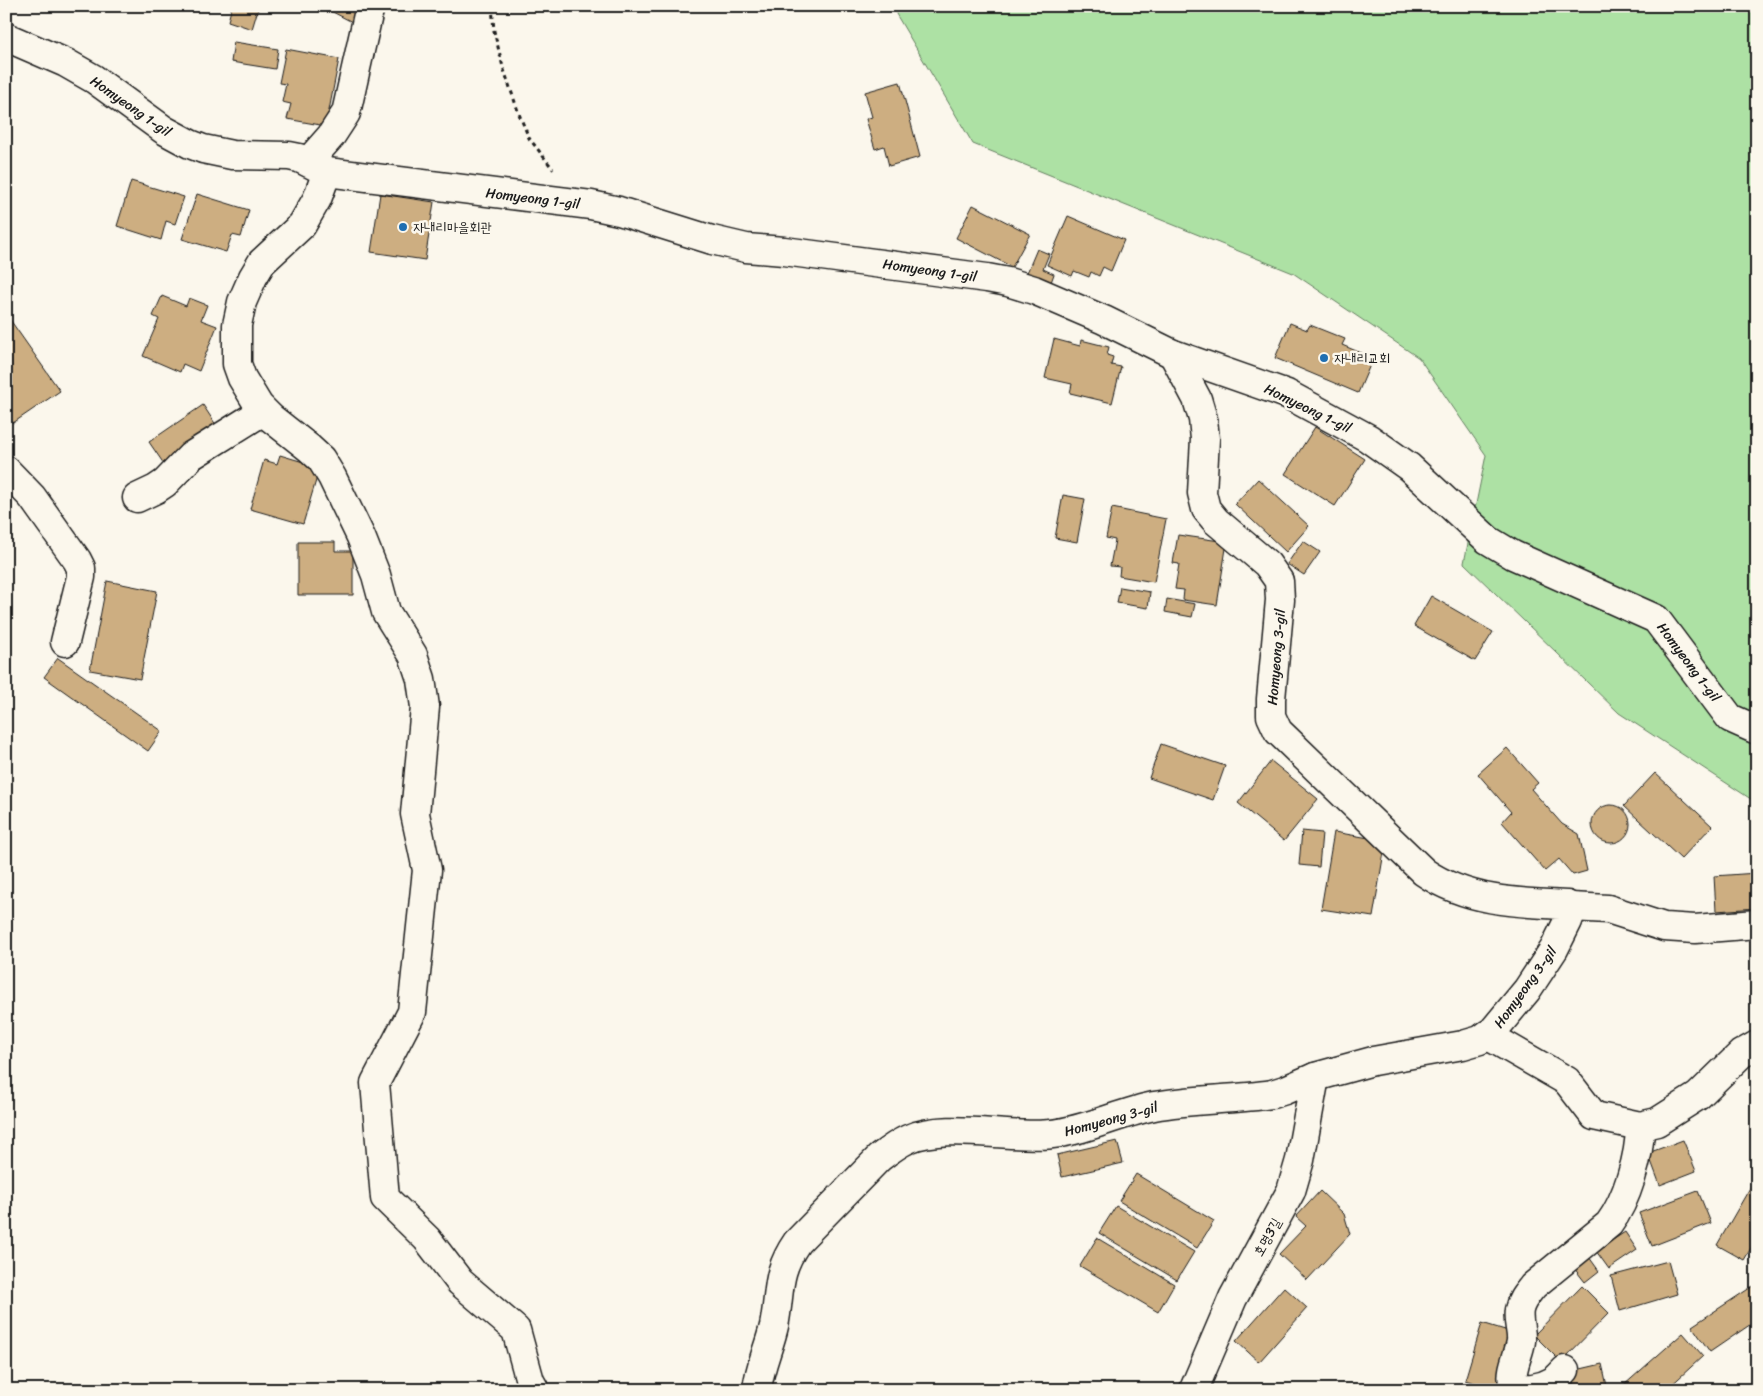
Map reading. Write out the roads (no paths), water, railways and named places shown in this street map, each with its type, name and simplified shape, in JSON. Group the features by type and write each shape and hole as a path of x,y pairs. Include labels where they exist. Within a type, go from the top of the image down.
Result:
{"street":[{"path":"370,6 346,113 331,136 318,167 317,199 302,225 262,262 242,302 237,325 238,364 242,378 251,395 263,411 310,448 321,459 332,477 361,537 376,576 386,612 413,655 421,679 424,707 415,814 427,870 412,1012 375,1083 385,1198 427,1239 460,1282 516,1330 530,1381 535,1390"},
{"name":"Homyeong 1-gil","path":"6,37 66,63 94,79 164,130 203,149 232,155 289,156 318,167 583,204 619,211 712,240 746,248 823,256 987,278 1008,282 1070,305 1173,354 1295,398 1375,442 1409,467 1488,540 1513,555 1656,619 1730,718 1757,730"},
{"name":"Homyeong 3-gil","path":"1173,354 1197,399 1203,419 1205,440 1202,493 1206,509 1216,521 1267,564 1279,581 1280,600 1270,699 1271,716 1278,731 1415,864 1435,880 1461,892 1492,899 1567,905 1570,907 1608,908 1664,927 1695,929 1757,924"},
{"path":"137,498 156,489 191,456 263,411"},
{"path":"6,470 32,497 81,568 81,577 65,642"},
{"name":"Homyeong 3-gil","path":"757,1390 762,1363 774,1327 780,1275 787,1256 797,1242 879,1158 893,1147 909,1139 943,1132 1052,1134 1072,1130 1132,1111 1157,1106 1272,1094 1315,1077 1372,1061 1463,1046 1480,1040 1494,1031 1527,990 1554,949 1571,914 1570,907"},
{"path":"1487,1035 1567,1081 1594,1116 1640,1126 1657,1122 1698,1096 1741,1054 1757,1045"},
{"name":"호명3길","path":"1194,1388 1233,1298 1291,1191 1300,1160 1315,1077"},
{"path":"1565,1370 1553,1381 1540,1387 1519,1388 1513,1383 1513,1373 1521,1338 1518,1320 1520,1309 1524,1298 1533,1286 1609,1224 1616,1215 1631,1174 1639,1143 1640,1126"}],"place":[{"name":"자내리마을회관","path":"403,227"},
{"name":"자내리교회","path":"1324,358"}]}
